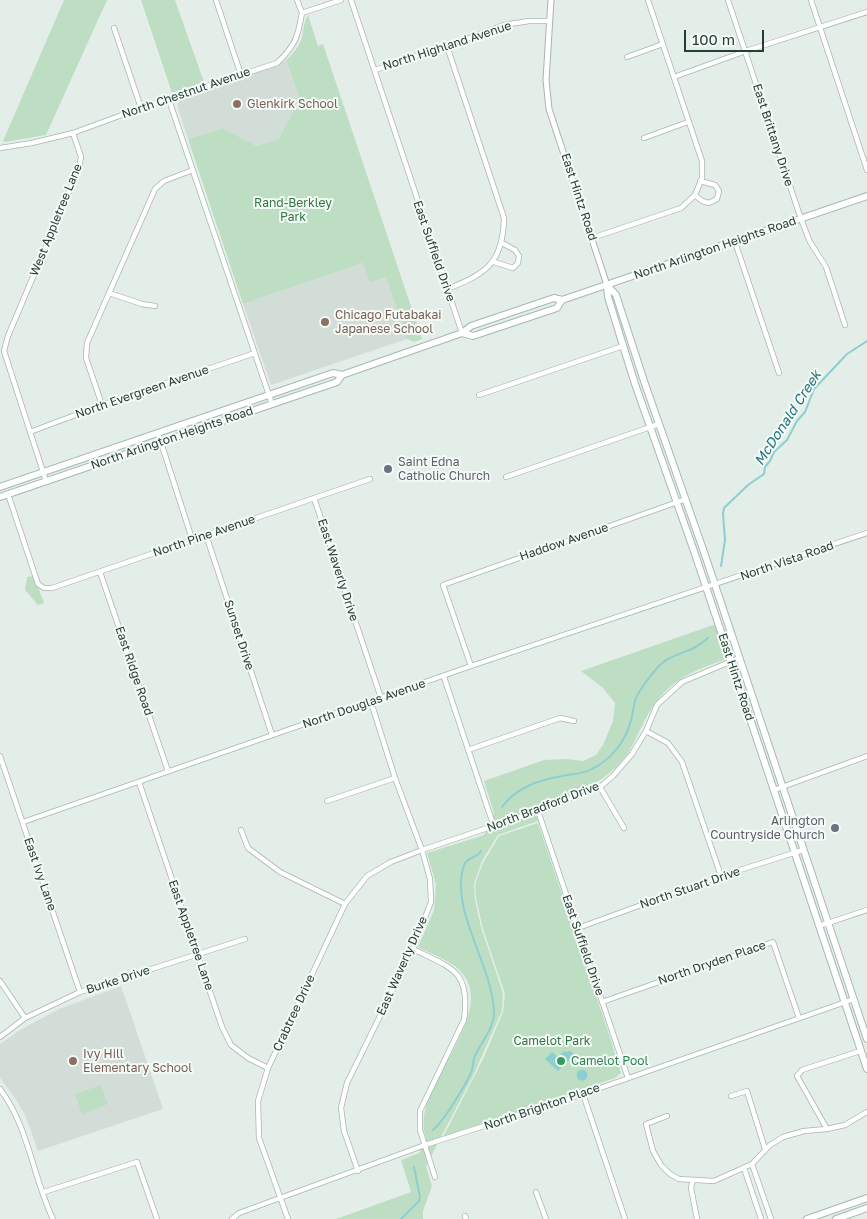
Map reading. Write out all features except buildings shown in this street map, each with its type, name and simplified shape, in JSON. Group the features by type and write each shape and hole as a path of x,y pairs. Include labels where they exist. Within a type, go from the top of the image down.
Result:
{"main road":[{"name":"North Arlington Heights Road","path":"0,497 336,382 342,375 462,333 471,326 554,298 562,300 867,196"},
{"name":"East Hintz Road","path":"607,285 608,297 650,428 731,661 867,1069"},
{"name":"East Hintz Road","path":"607,285 616,295 867,1039"},
{"name":"North Arlington Heights Road","path":"462,333 473,336 557,308 562,300"},
{"name":"North Arlington Heights Road","path":"0,487 333,373 342,375"},
{"path":"807,1219 867,1198"},
{"path":"836,1219 867,1208"}],"street":[{"path":"216,0 241,75"},
{"path":"297,0 302,14 341,0"},
{"name":"East Suffield Drive","path":"350,0 462,333"},
{"name":"East Hintz Road","path":"551,0 546,80 549,109 607,285"},
{"path":"592,238 680,208 696,194 700,181 702,161 648,0"},
{"name":"East Brittany Drive","path":"728,0 801,219 810,242 826,267 845,325"},
{"path":"811,0 867,170"},
{"path":"674,77 867,12"},
{"name":"North Chestnut Avenue","path":"0,148 74,133 141,108 277,63 291,50 299,35 302,14"},
{"name":"North Highland Avenue","path":"375,70 504,25 529,21 550,21"},
{"path":"114,28 141,108"},
{"path":"627,57 663,44"},
{"path":"447,46 504,218 504,238 494,262 472,279 447,289"},
{"path":"169,100 272,404"},
{"path":"644,138 688,122"},
{"name":"West Appletree Lane","path":"30,432 4,351 8,336 80,168 81,157 74,133"},
{"path":"102,405 86,358 87,344 155,189 164,181 193,170"},
{"path":"696,194 702,201 710,203 717,199 719,191 715,185 700,181"},
{"path":"735,242 779,373"},
{"path":"494,262 513,268 518,264 519,256 515,250 502,243"},
{"path":"109,293 142,304 155,306"},
{"path":"479,395 623,346"},
{"name":"North Evergreen Avenue","path":"30,432 102,405 255,353"},
{"path":"506,477 659,424"},
{"path":"30,432 46,481"},
{"path":"158,433 192,539"},
{"name":"North Pine Avenue","path":"8,494 38,584 44,588 52,588 370,479"},
{"name":"East Waverly Drive","path":"314,498 381,698"},
{"name":"Haddow Avenue","path":"471,666 443,585 686,499"},
{"name":"North Vista Road","path":"706,588 867,533"},
{"name":"Sunset Drive","path":"206,535 272,735"},
{"name":"East Ridge Road","path":"100,572 168,771"},
{"name":"North Douglas Avenue","path":"23,822 444,677 471,666 706,588"},
{"name":"North Bradford Drive","path":"422,850 494,827 600,787 613,776 632,754 646,731 657,705 682,682 739,658"},
{"path":"444,677 494,827"},
{"name":"East Waverly Drive","path":"358,1170 344,1131 341,1108 347,1084 413,949 431,902 430,879 422,850 395,778 371,702"},
{"path":"468,750 560,718 574,721"},
{"path":"646,731 668,743 682,762 721,876"},
{"name":"East Ivy Lane","path":"0,756 80,992"},
{"path":"774,790 867,756"},
{"path":"327,801 395,778"},
{"name":"East Appletree Lane","path":"139,782 222,1027 231,1045 248,1058 268,1068"},
{"path":"600,787 624,828"},
{"name":"East Suffield Drive","path":"538,811 628,1078"},
{"path":"241,830 248,848 280,872 344,904"},
{"name":"Crabtree Drive","path":"288,1219 259,1138 258,1101 268,1068 344,904 367,876 391,862 422,850"},
{"name":"North Stuart Drive","path":"578,928 721,876 803,850"},
{"path":"820,926 867,910"},
{"name":"Burke Drive","path":"0,1037 24,1018 80,992 245,939"},
{"name":"North Dryden Place","path":"602,1002 774,942 799,1018"},
{"path":"413,949 454,969 464,986 466,1004 464,1020 420,1111 420,1130 435,1177"},
{"path":"0,981 24,1018"},
{"name":"North Brighton Place","path":"232,1219 239,1212 281,1199 425,1145 583,1094 854,1000"},
{"path":"826,1129 797,1076 802,1070 860,1051"},
{"path":"0,1090 11,1107 53,1219"},
{"path":"731,1096 747,1091 765,1149"},
{"path":"583,1094 625,1219"},
{"path":"667,1116 646,1124 653,1151 661,1165 670,1174 679,1179 714,1181 752,1164 765,1149 783,1138 804,1130 826,1129 845,1125 867,1112"},
{"path":"44,1192 137,1162 157,1219"},
{"path":"752,1164 771,1219"},
{"path":"744,1168 761,1219"},
{"path":"693,1180 691,1188 697,1219"},
{"path":"536,1192 546,1219"}],"shaded area":[{"name":"Glenkirk School","path":"286,60 300,100 278,139 257,146 222,128 188,139 178,108 178,100 277,65"},
{"name":"Chicago Futabakai Japanese School","path":"363,263 386,277 407,339 271,385 243,304"},
{"name":"Ivy Hill Elementary School","path":"121,986 163,1109 38,1151 25,1115 0,1078 0,1044 22,1029 59,1009"}],"green space":[{"path":"64,0 107,0 46,135 5,142 3,141"},
{"path":"141,0 175,0 204,82 172,93"},
{"name":"Rand-Berkley Park","path":"308,15 318,46 323,44 422,339 414,342 407,339 386,277 370,282 363,263 243,304 188,139 222,128 257,146 278,139 300,100 286,60 300,43"},
{"path":"34,576 44,603 38,605 25,590 27,577"},
{"path":"716,624 727,659 689,674 669,687 653,707 628,753 620,763 602,779 580,791 534,808 538,821 498,835 482,861 474,884 475,900 481,927 503,993 502,1011 473,1076 426,1166 432,1186 423,1211 423,1219 336,1219 411,1192 401,1160 419,1153 426,1137 424,1117 430,1096 464,1027 471,1005 469,985 456,967 418,947 434,910 436,884 427,853 484,835 494,813 484,781 544,760 567,759 583,761 596,755 603,745 613,721 615,703 602,687 581,671"},
{"name":"Camelot Park","path":"538,823 621,1073 615,1078 443,1137 484,1057 503,1012 505,994 483,929 475,885 483,863 499,836"},
{"path":"101,1085 108,1104 82,1114 75,1094"}],"water":[{"path":"564,1051 571,1051 574,1055 558,1071 545,1059 552,1052 558,1057"},
{"path":"582,1069 588,1075 582,1081 576,1075"}],"waterway":[{"name":"McDonald Creek","path":"721,566 725,540 724,508 748,485 764,474 765,467 774,452 787,440 797,421 805,412 814,389 847,354 867,341"},
{"name":"McDonald Creek","path":"502,807 514,794 537,782 585,772 599,765 617,749 629,728 636,697 651,675 660,665 673,656 693,648 708,638"},
{"name":"McDonald Creek","path":"433,1130 449,1111 468,1080 474,1058 492,1025 494,1013 492,995 462,900 461,882 465,862 481,851"},
{"name":"McDonald Creek","path":"401,1219 419,1201 420,1197 414,1167"}],"place":[{"name":"Glenkirk School","path":"237,104"},
{"name":"Chicago Futabakai Japanese School","path":"325,322"},
{"name":"Saint Edna Catholic Church","path":"388,469"},
{"name":"Arlington Countryside Church","path":"835,828"},
{"name":"Ivy Hill Elementary School","path":"73,1061"},
{"name":"Camelot Pool","path":"561,1061"}]}
